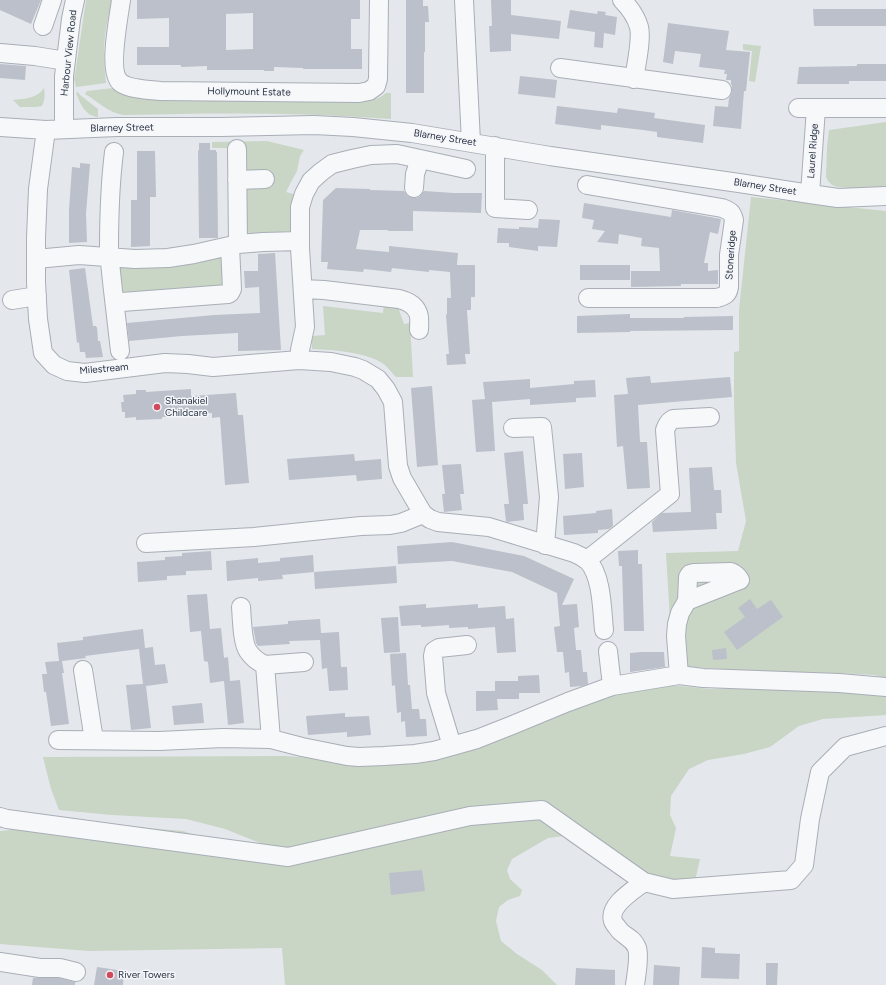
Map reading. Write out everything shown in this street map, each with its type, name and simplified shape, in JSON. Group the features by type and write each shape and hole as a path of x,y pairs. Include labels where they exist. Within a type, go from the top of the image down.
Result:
{"street":[{"path":"43,26 52,0"},
{"name":"Harbour View Road","path":"55,130 64,91 71,19 75,0"},
{"name":"Hollymount Estate","path":"121,0 114,54 114,66 119,82 124,84 160,91 359,93 369,91 376,86 378,79 379,0"},
{"path":"464,0 471,142"},
{"path":"622,0 633,14 639,28 640,37 634,78"},
{"path":"0,53 35,56 66,61"},
{"path":"560,68 722,90"},
{"name":"Laurel Ridge","path":"810,194 807,108 886,108"},
{"name":"Blarney Street","path":"0,127 55,130 117,127 314,125 382,129 471,142 550,156 838,198 886,196"},
{"name":"Milestream","path":"55,130 38,189 36,238 37,296 38,319 43,354 54,365 67,371 85,373 164,363 213,367 299,360 331,362 363,370 378,379 386,389 393,402 398,466 402,478 423,514"},
{"path":"495,146 495,208 528,210"},
{"path":"114,298 116,301 122,302 230,293 232,289 237,149"},
{"path":"114,152 110,201 110,257 120,351"},
{"path":"299,360 305,327 300,241 300,207 307,187 311,181 332,164 361,156 397,154 466,169"},
{"path":"414,188 415,174 420,159"},
{"path":"645,195 649,170"},
{"path":"237,180 265,179"},
{"name":"Stoneridge","path":"587,185 722,208 733,214 734,220 729,255 728,292 723,296 717,298 588,298"},
{"path":"838,198 886,202"},
{"path":"36,259 79,255 168,258 234,245 263,242 300,241"},
{"path":"303,289 400,298 412,305 418,313 419,330"},
{"path":"12,300 37,296"},
{"path":"587,560 670,494 665,430 669,421 673,419 710,417"},
{"path":"513,428 542,427 549,498 545,545"},
{"path":"146,543 254,537 361,526 390,525 401,523 423,514 438,522 489,527 574,553 587,560 594,569 599,582 604,630"},
{"path":"678,676 676,642 677,624 680,613 687,601"},
{"path":"241,607 243,635 247,650 254,658 265,665 304,662"},
{"path":"452,746 436,693 433,656 434,651 439,648 468,645"},
{"path":"608,651 612,686"},
{"path":"265,665 271,739"},
{"path":"83,670 94,740"},
{"path":"58,740 159,741 223,738 271,739 302,747 359,757 384,756 434,751 477,739 612,686 678,676 839,682 886,687"},
{"path":"0,817 288,858 470,816 542,810 644,882 673,889 791,880 804,865 810,819 820,772 845,747 886,736"},
{"path":"635,985 637,950 632,939 621,932 613,921 613,911 622,899 644,882"},
{"path":"0,962 40,968 60,968 76,972"}],"green space":[{"path":"86,0 113,0 105,40 104,57 106,83 76,87 74,79"},
{"path":"743,44 761,46 755,82 749,81 752,51 744,50"},
{"path":"44,88 44,102 42,106 20,107 13,100 34,96"},
{"path":"113,88 116,91 124,93 366,100 377,98 386,93 391,93 391,119 324,115 258,114 124,115 109,110 85,94 87,91"},
{"path":"78,92 98,109 98,117 86,112 79,101 76,93"},
{"path":"886,122 886,187 862,189 837,187 832,185 826,177 829,130"},
{"path":"267,141 304,150 300,156 297,171 286,192 297,195 291,232 286,235 286,232 249,233 244,231 246,189 248,188 243,145 229,145 228,148 212,148 212,142"},
{"path":"751,197 886,211 886,678 874,675 770,672 693,667 673,670 666,553 738,551 746,521 736,463 734,352 739,351 739,310"},
{"path":"222,257 225,286 125,296 119,291 120,264"},
{"path":"384,303 398,307 404,324 410,323 413,377 396,377 385,365 360,354 312,349 312,336 325,335 323,306 383,313"},
{"path":"670,685 710,689 795,687 886,695 886,715 823,719 799,726 770,747 744,754 708,760 689,769 671,796 670,815 676,828 670,856 700,859 694,885 648,877 564,836 548,838 512,859 507,870 510,879 522,890 520,896 508,900 499,907 496,921 501,941 517,954 542,970 557,985 285,985 282,948 89,951 0,944 0,831 89,823 183,831 201,837 265,845 225,829 186,819 112,815 59,810 51,789 43,757 285,756 381,762 603,697"}],"building":[{"path":"0,0 41,0 31,24 0,10"},
{"path":"137,0 360,0 360,19 351,19 351,49 362,49 362,69 303,69 274,67 274,71 207,70 207,66 181,67 181,65 137,65 137,47 169,47 169,18 137,19","holes":["253,13 253,49 226,50 226,14"]},
{"path":"406,0 423,0 423,6 428,6 429,22 425,22 424,93 406,93"},
{"path":"491,0 511,0 511,15 561,21 559,39 511,34 511,51 490,52 489,26 492,26"},
{"path":"813,9 886,9 886,26 814,26"},
{"path":"570,10 597,14 598,11 606,12 605,15 617,17 615,35 604,33 603,48 594,47 595,32 567,28"},
{"path":"668,23 729,31 726,50 750,52 746,91 744,91 741,129 713,126 715,106 728,107 729,98 732,92 731,80 726,80 727,74 724,74 725,70 699,67 701,54 675,51 673,64 663,62"},
{"path":"0,64 26,66 25,80 0,78"},
{"path":"857,64 886,64 886,81 849,81 849,84 797,84 799,67 857,66"},
{"path":"520,76 557,80 555,98 518,94"},
{"path":"557,106 617,113 618,108 655,113 654,118 705,125 703,143 657,137 657,132 643,130 601,125 601,130 555,124"},
{"path":"199,143 210,143 210,150 216,150 217,152 218,238 199,238"},
{"path":"137,151 155,151 156,197 150,197 150,246 131,247 131,200 137,200"},
{"path":"80,163 90,164 86,214 87,242 69,243 69,210 72,167 80,168"},
{"path":"336,188 404,191 408,196 414,198 419,197 424,191 482,193 481,213 413,211 413,231 360,230 356,249 389,252 389,246 458,253 457,265 475,265 475,297 471,297 471,310 467,310 470,354 465,354 466,364 447,365 446,354 449,354 446,315 447,298 451,298 450,272 429,270 429,272 392,268 391,272 364,269 363,272 327,269 328,262 321,262 323,200"},
{"path":"584,203 671,217 672,210 721,219 718,234 710,232 704,263 708,263 708,271 718,270 718,284 681,284 681,286 631,287 631,271 660,271 659,248 641,246 642,238 619,234 618,244 597,242 605,231 592,229 594,220 582,218"},
{"path":"539,219 560,220 557,247 538,246 538,251 509,247 509,243 497,243 498,228 538,228"},
{"path":"275,253 281,350 238,351 238,333 129,341 127,323 214,315 260,313 259,287 245,288 244,271 258,271 258,254"},
{"path":"580,265 630,265 630,280 580,280"},
{"path":"85,268 93,326 97,327 98,341 100,341 103,357 86,358 85,352 80,352 79,342 77,343 69,270"},
{"path":"630,314 630,318 733,316 733,330 577,333 577,316"},
{"path":"650,376 651,383 730,377 732,397 638,405 640,442 647,442 650,488 627,489 623,446 617,447 614,395 628,394 626,378"},
{"path":"530,379 530,388 574,384 574,381 595,380 596,397 576,398 576,402 530,405 530,399 492,402 495,451 476,452 472,400 485,399 483,382"},
{"path":"432,386 438,465 417,467 411,388"},
{"path":"191,389 191,396 236,393 238,415 243,415 249,483 225,485 220,417 212,418 212,413 162,417 162,419 136,420 136,417 125,418 125,412 122,412 121,402 124,402 123,395 136,394 136,390 146,390 146,392"},
{"path":"523,451 528,504 523,504 524,520 507,522 504,504 509,504 504,453"},
{"path":"582,453 584,487 565,489 563,454"},
{"path":"354,454 355,461 381,459 382,479 357,481 356,475 289,480 287,459"},
{"path":"461,464 464,494 460,494 462,510 444,512 442,494 445,494 442,465"},
{"path":"712,467 714,490 721,490 722,513 716,513 717,529 653,532 652,522 662,513 691,512 689,468"},
{"path":"612,509 613,526 609,529 598,530 598,533 564,535 563,516 596,513 596,511"},
{"path":"452,542 524,556 574,579 562,605 577,604 579,627 574,628 576,650 581,650 583,672 587,672 588,684 570,687 569,672 565,673 563,652 557,652 554,627 560,626 557,593 512,572 452,561 398,564 397,546"},
{"path":"638,550 638,564 642,564 644,631 624,631 622,566 619,566 618,551"},
{"path":"211,551 212,570 186,571 186,575 167,576 167,580 138,582 137,562 165,560 165,557 182,556 182,553"},
{"path":"313,555 314,572 282,575 283,579 258,581 258,578 227,581 226,561 258,558 258,563 280,561 280,558"},
{"path":"396,566 397,583 315,589 314,572"},
{"path":"207,594 210,629 221,628 224,658 228,657 230,681 240,680 244,723 228,725 224,681 210,683 208,662 204,661 201,631 190,632 187,595"},
{"path":"750,599 757,609 771,600 783,617 737,650 724,632 745,617 738,608"},
{"path":"426,604 426,608 478,604 478,608 505,606 506,619 514,618 516,652 497,653 495,627 468,629 468,627 449,628 449,625 421,627 421,625 401,626 399,606"},
{"path":"398,617 400,652 384,653 381,618"},
{"path":"320,619 321,633 339,632 341,667 347,667 348,690 329,691 327,668 322,669 320,640 289,641 290,644 258,646 256,643 253,627 288,624 288,621"},
{"path":"143,629 145,648 153,647 155,665 165,664 168,683 146,686 151,728 131,730 126,685 143,684 139,649 85,656 86,658 62,661 64,673 62,673 69,724 51,726 42,674 47,674 45,662 59,661 57,643 83,640 83,637"},
{"path":"726,648 727,659 713,660 712,650"},
{"path":"664,652 665,667 630,672 630,653"},
{"path":"406,653 408,685 410,685 412,709 419,709 420,719 426,719 427,736 406,737 405,721 401,722 401,712 397,713 395,685 392,686 390,654"},
{"path":"539,675 540,693 519,693 519,699 497,699 498,710 476,711 476,691 495,691 495,681 518,681 518,676"},
{"path":"202,703 204,723 174,725 172,706"},
{"path":"345,713 345,717 369,716 371,735 347,737 347,732 308,735 306,716"},
{"path":"422,870 425,891 391,895 389,873"},
{"path":"702,947 715,948 715,953 740,954 739,979 701,978"},
{"path":"766,963 778,963 777,985 766,985"},
{"path":"654,965 680,967 679,985 653,985"},
{"path":"97,967 124,971 123,985 94,985"},
{"path":"576,968 615,970 615,985 575,985"},
{"path":"33,978 59,978 75,982 75,985 32,985"}],"place":[{"name":"Shanakiel Childcare","path":"157,407"},
{"name":"River Towers","path":"110,975"}]}
